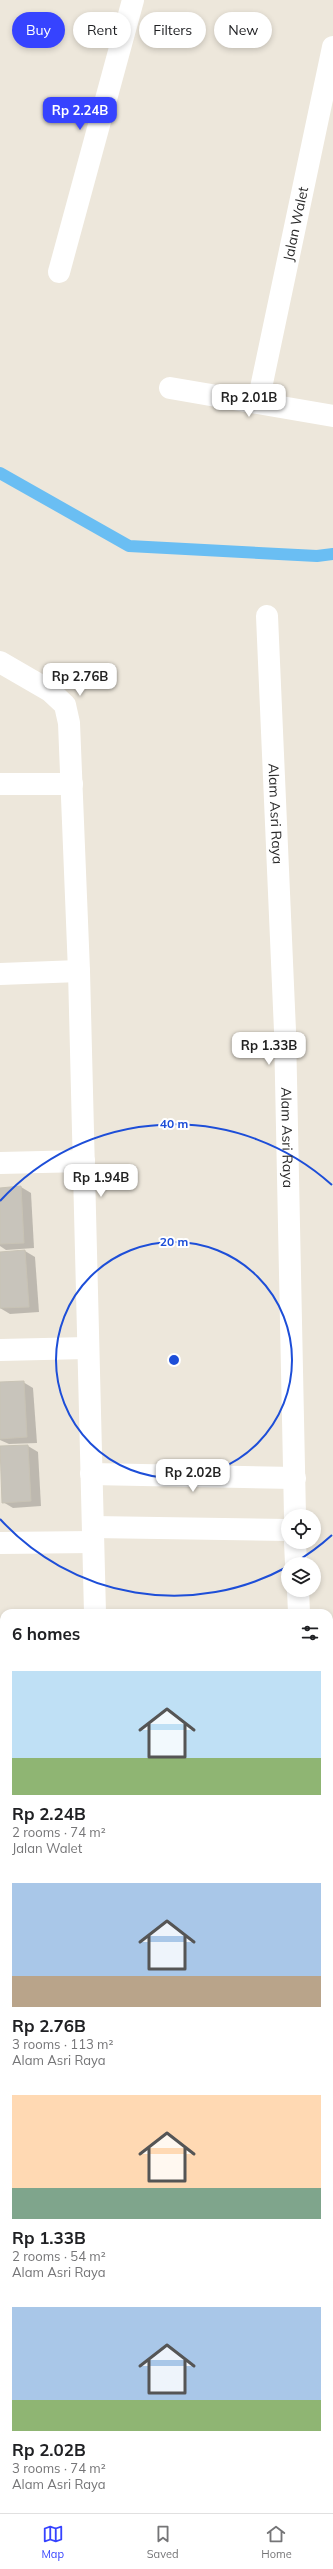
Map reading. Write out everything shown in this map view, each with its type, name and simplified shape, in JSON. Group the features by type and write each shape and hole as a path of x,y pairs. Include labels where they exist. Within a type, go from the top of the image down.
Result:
{"street":[{"path":"59,272 133,0"},
{"name":"Jalan Walet","path":"258,402 333,47"},
{"path":"170,388 333,416"},
{"name":"Alam Asri Raya","path":"267,616 285,1031 295,1509"},
{"path":"0,662 50,691 65,705 69,722 79,971 95,1609"},
{"path":"0,784 72,784"},
{"path":"0,974 79,971"},
{"path":"0,1163 84,1161"},
{"path":"0,1350 88,1348"},
{"path":"91,1474 295,1478"},
{"path":"0,1543 93,1534 281,1530"},
{"path":"298,1597 299,1609"}],"building":[{"path":"21,1186 24,1243 0,1244 0,1188"},
{"path":"25,1250 29,1307 0,1308 0,1252"},
{"path":"24,1381 27,1437 0,1439 0,1382"},
{"path":"28,1445 31,1501 2,1503 0,1446"}],"waterway":[{"path":"0,473 129,546 317,556 333,554"}]}
